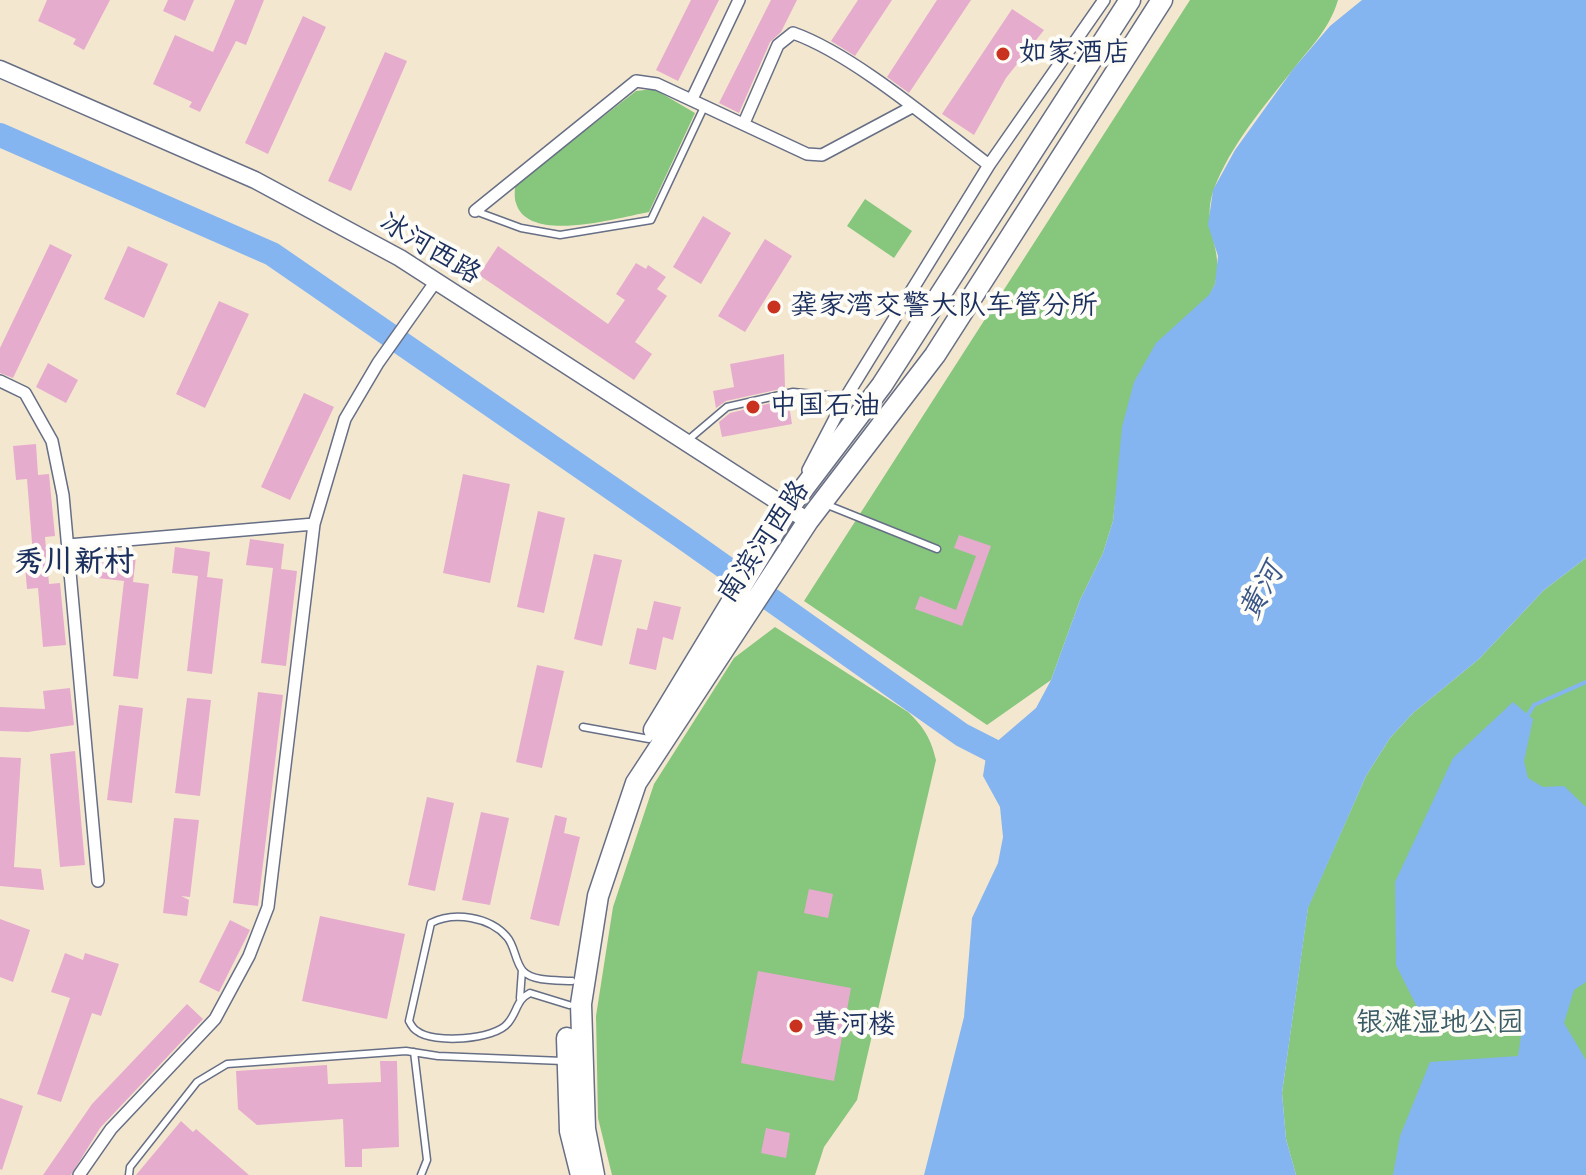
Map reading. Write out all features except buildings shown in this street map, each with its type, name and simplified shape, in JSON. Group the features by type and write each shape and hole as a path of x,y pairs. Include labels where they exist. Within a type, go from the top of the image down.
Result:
{"highway":[{"name":"南滨河西路","path":"581,1175 570,1131 567,1061 569,1005 586,893 627,778 788,509 882,385 1130,0"},
{"name":"南滨河西路","path":"594,1175 585,1129 581,1004 598,896 636,783 778,572 808,521 935,355 1162,0"}],"main road":[{"name":"冰河西路","path":"0,69 255,180 436,281 808,521"}],"street":[{"path":"692,99 739,0"},
{"name":"南滨河西路","path":"788,509 846,397 989,165 1104,0"},
{"path":"744,123 778,45 793,33 814,40 912,107 989,165"},
{"path":"475,211 636,81 657,84 807,154 822,155 912,107"},
{"path":"79,1175 111,1129 215,1019 249,956 268,907 314,524 345,419 378,363 436,281"},
{"path":"0,381 25,393 52,441 63,495 98,881"},
{"path":"68,545 314,524"}],"lane":[{"path":"475,211 521,228 560,235 651,220 705,105"},
{"path":"685,442 727,407 793,392 846,397"},
{"path":"822,503 937,549"},
{"path":"583,727 649,739"},
{"path":"452,915 487,922 507,936 522,970 520,998 508,1023 481,1039 429,1035 418,1032 409,1021 431,923 443,917 452,915"},
{"path":"522,970 531,977 572,981"},
{"path":"520,998 530,993 569,1005"},
{"path":"129,1175 130,1167 197,1082 227,1064 414,1052 567,1061"},
{"path":"414,1052 427,1160 421,1175"}],"green space":[{"path":"1190,0 1338,0 1319,37 1238,142 1214,189 1210,215 1217,260 1215,284 1117,487 1113,521 1103,553 1080,600 1051,680 987,725 804,601"},
{"path":"654,89 695,113 649,212 556,226 538,223 524,216 515,201 515,185 636,91"},
{"path":"865,199 912,231 894,258 847,226"},
{"name":"银滩湿地公园","path":"1586,558 1586,1175 1296,1175 1286,1139 1282,1093 1308,907 1366,776 1390,738 1413,713 1479,659 1544,590"},
{"path":"775,627 908,712 926,734 936,760 857,1100 824,1147 815,1175 612,1175 598,1118 596,1016 613,907 654,784 734,658"}],"water":[{"name":"黄河","path":"1362,0 1586,0 1586,558 1544,590 1479,659 1413,713 1390,738 1366,776 1308,908 1282,1093 1286,1139 1296,1175 924,1175 964,1017 972,918 998,863 1003,837 1000,807 983,776 987,750 1036,708 1051,680 1080,600 1103,553 1113,521 1122,427 1134,382 1156,343 1209,295 1215,284 1218,256 1208,225 1213,190 1235,150 1294,68 1330,26"},
{"path":"1513,702 1533,719 1524,761 1528,778 1543,787 1564,786 1586,807 1586,982 1574,990 1564,1023 1586,1060 1586,1175 1393,1175 1400,1136 1430,1062 1518,1056 1522,1030 1499,1022 1474,1031 1464,1010 1438,1015 1419,1011 1396,965 1395,882 1453,758"}],"waterway":[{"path":"0,135 272,254 681,536 962,735 1015,762"},
{"path":"1526,718 1534,705 1586,682"}],"place":[{"name":"如家酒店","path":"1003,54"},
{"name":"龚家湾交警大队车管分所","path":"774,307"},
{"name":"中国石油","path":"753,407"},
{"name":"黄河楼","path":"796,1026"}],"district":[{"name":"秀川新村","path":"74,563"}]}
